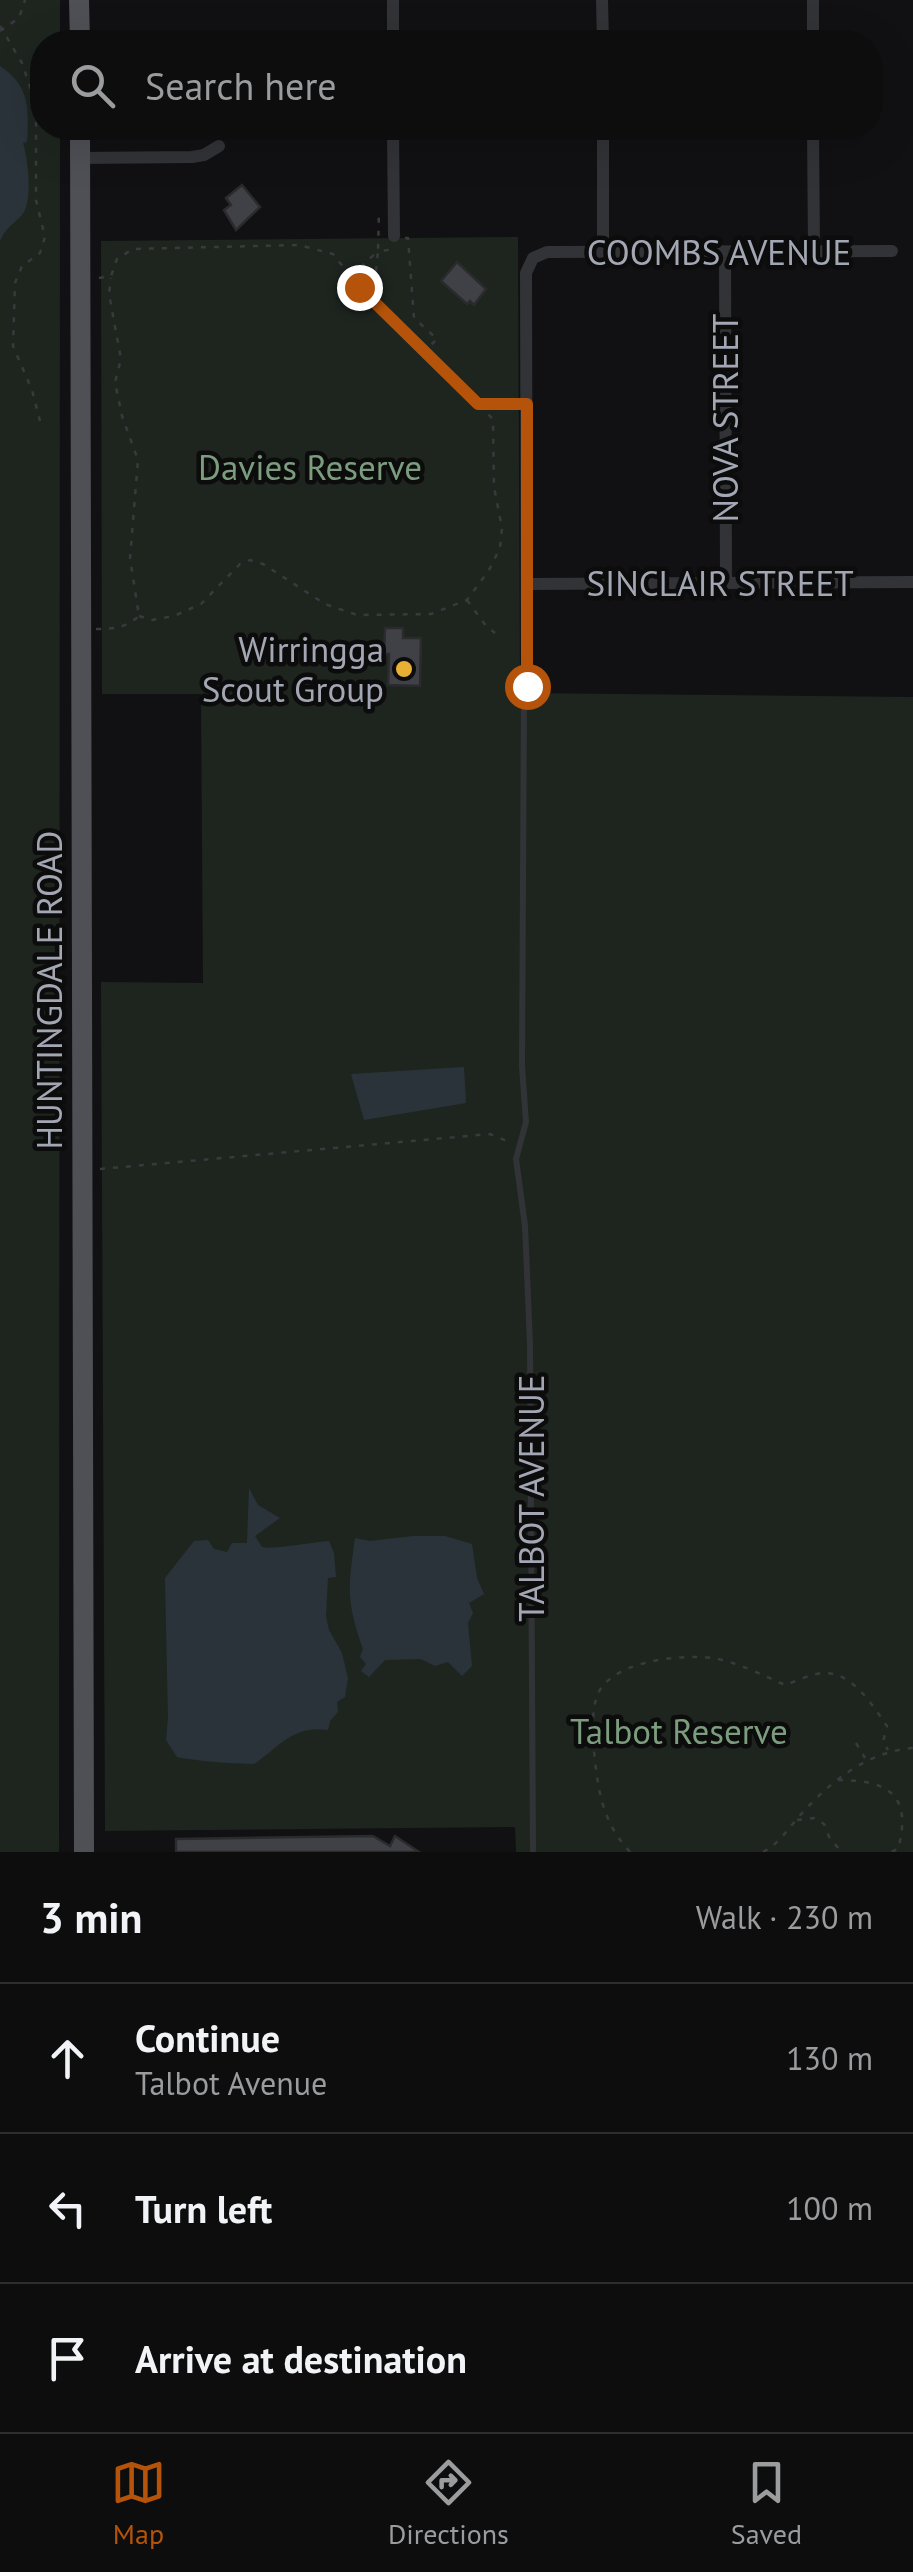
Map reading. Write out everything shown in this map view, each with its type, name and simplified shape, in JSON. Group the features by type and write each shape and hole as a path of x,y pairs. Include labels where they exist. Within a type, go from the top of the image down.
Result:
{"main road":[{"path":"79,0 80,30"},
{"name":"HUNTINGDALE ROAD","path":"80,140 84,1852"}],"street":[{"path":"393,0 393,30"},
{"path":"602,0 602,30"},
{"path":"812,0 813,30"},
{"path":"393,140 394,236"},
{"path":"603,140 603,252"},
{"path":"813,140 814,252"},
{"path":"80,158 204,155 219,146"},
{"name":"COOMBS AVENUE","path":"547,252 892,251"},
{"name":"TALBOT AVENUE","path":"526,690 526,273 533,258 547,252"},
{"name":"NOVA STREET","path":"725,252 726,583"},
{"name":"SINCLAIR STREET","path":"527,584 913,582"}],"lane":[{"name":"TALBOT AVENUE","path":"526,690 522,1066 526,1122 516,1158 526,1226 530,1344 533,1852"}],"path":[{"path":"25,0 19,18 1,29 22,63 30,87"},
{"path":"36,140 36,200 44,237 40,253 22,266 15,283 12,346 32,390 40,422"},
{"path":"368,296 374,290 379,206 394,206"},
{"path":"394,236 408,238 414,318 437,339 424,352"},
{"path":"299,244 334,254 350,278 493,419 494,488 502,528 500,548 489,570 466,600 431,614 357,615 325,604 263,564 250,560 240,564 201,604 174,616 152,620 138,616 130,558 138,460 115,382 121,359 108,294 118,259 133,249 299,244"},
{"path":"350,278 378,252"},
{"path":"99,278 111,276"},
{"path":"478,404 527,404"},
{"path":"466,600 496,633"},
{"path":"81,629 116,629 138,616"},
{"path":"82,1172 490,1134 520,1146"},
{"path":"630,1852 608,1822 599,1798 594,1723 596,1696 610,1678 634,1666 655,1660 712,1658 750,1669 785,1686 822,1673 836,1675 861,1691 876,1709 887,1726 883,1742 888,1750"},
{"path":"856,1742 866,1760"},
{"path":"762,1852 783,1838 837,1780 866,1760 888,1750 913,1748"},
{"path":"837,1780 884,1784 897,1796 904,1812 904,1830 900,1850 891,1852"},
{"path":"796,1820 814,1818 824,1824 830,1839 842,1852"}],"green space":[{"path":"0,0 60,0 60,30 30,30 30,140 60,140 59,1852 0,1852"},
{"path":"518,237 520,693 913,697 913,1852 516,1852 515,1827 105,1831 101,982 203,983 201,694 102,694 101,241"}],"shaded area":[{"path":"0,66 17,82 26,99 27,142 23,143 29,182 24,211 0,241"},
{"path":"464,1067 466,1103 364,1120 351,1074"},
{"path":"249,1488 258,1505 280,1518 255,1536 262,1547 329,1541 336,1577 328,1578 326,1616 348,1678 345,1697 337,1702 338,1712 328,1730 295,1734 254,1764 177,1757 166,1740 165,1578 194,1541 208,1540 214,1549 227,1552 232,1543 247,1543"},
{"path":"445,1536 472,1544 477,1578 484,1594 469,1603 473,1613 468,1623 472,1666 462,1676 448,1662 435,1666 421,1659 385,1660 369,1677 361,1671 366,1664 360,1657 363,1649 350,1594 355,1538 370,1541"}],"building":[{"path":"242,185 260,207 236,230 224,210 231,205 226,198"},
{"path":"457,262 486,289 474,305 470,301 467,304 441,281"},
{"name":"Wirringga Scout Group","path":"385,628 403,628 403,638 421,638 420,686 388,685"},
{"path":"373,1836 390,1846 395,1836 419,1852 176,1852 176,1839"}],"place":[{"name":"Wirringga Scout Group","path":"404,669"}],"route":[{"path":"359,287 478,404 527,404 527,686"}],"park label":[{"name":"Davies Reserve","path":"310,467"},
{"name":"Talbot Reserve","path":"679,1731"}]}
